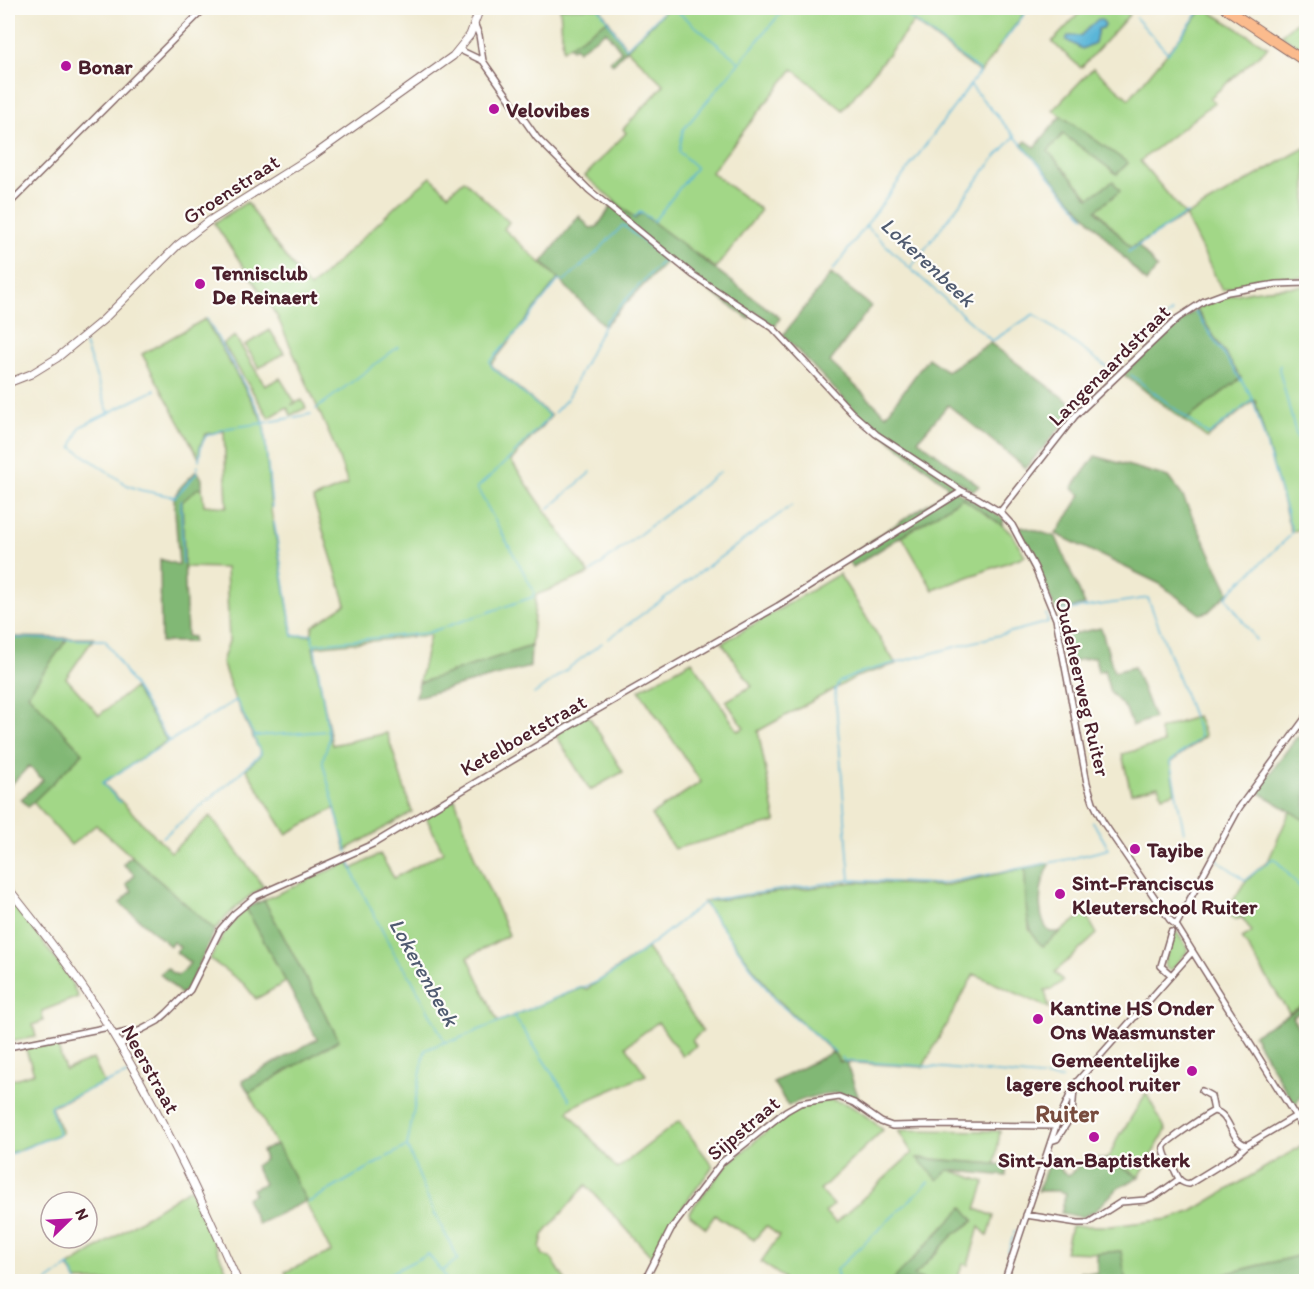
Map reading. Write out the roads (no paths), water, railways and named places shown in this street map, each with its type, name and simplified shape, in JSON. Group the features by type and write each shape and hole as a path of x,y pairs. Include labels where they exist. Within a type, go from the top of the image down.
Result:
{"main road":[{"path":"1226,8 1306,62"}],"street":[{"path":"8,205 205,8"},
{"name":"Groenstraat","path":"8,383 32,374 63,353 103,320 178,244 209,221 314,155 460,50 475,25 480,8"},
{"name":"Groenstraat","path":"475,25 483,61"},
{"path":"460,50 483,61"},
{"name":"Oudeheerweg Ruiter","path":"483,61 537,138 589,190 693,275 773,328 851,412 876,434 962,491 1000,512 1018,536 1035,568 1056,620 1093,802 1103,822 1170,920 1176,925 1306,1133"},
{"name":"Langenaardstraat","path":"1000,512 1075,416 1178,318 1204,301 1228,292 1276,284 1306,283"},
{"name":"Ketelboetstraat","path":"120,1046 133,1033 158,1021 190,990 220,930 234,914 256,896 373,844 778,606 962,491"},
{"path":"1176,925 1239,808 1306,717"},
{"path":"1298,729 1306,733"},
{"name":"Neerstraat","path":"8,888 51,943 114,1035 183,1161 238,1281"},
{"path":"1170,974 1161,966 1171,932"},
{"path":"1004,1281 1056,1126 1075,1084 1138,1014 1170,974 1192,952"},
{"path":"8,1047 109,1028"},
{"name":"Ketelboetstraat","path":"114,1035 133,1033"},
{"path":"1051,1141 1057,1139 1072,1115 1075,1084"},
{"path":"1202,1091 1211,1096 1214,1111"},
{"name":"Sijpstraat","path":"644,1281 671,1229 722,1162 786,1111 800,1103 839,1097 854,1103 881,1122 892,1126 1056,1126"},
{"path":"1214,1111 1166,1143 1164,1147 1165,1154 1178,1180 1183,1183 1189,1184 1197,1181 1247,1145 1296,1116"},
{"path":"1214,1111 1222,1114 1238,1140 1247,1145"},
{"path":"1026,1215 1089,1223 1121,1202 1146,1200 1178,1180"}],"water":[{"path":"1098,19 1105,25 1098,29 1095,43 1082,49 1066,40 1068,36 1080,36"}],"waterway":[{"path":"599,8 626,48 665,10 673,8 739,62"},
{"name":"Lokerenbeek","path":"634,218 640,212 654,221 696,167 679,152 683,130 785,8"},
{"name":"Lokerenbeek","path":"897,8 979,70 978,73"},
{"path":"1000,46 1029,8"},
{"path":"1136,18 1168,53 1202,8"},
{"name":"Lokerenbeek","path":"833,270 979,73"},
{"path":"971,86 1084,216"},
{"path":"911,267 993,160 1015,136"},
{"path":"1128,252 1187,213"},
{"name":"Lokerenbeek","path":"347,852 323,764 329,737 314,644 427,633 533,597 534,591 477,488 510,458 550,416 492,367 490,362 558,281 564,281 623,225 664,259 606,321 567,399 554,413"},
{"name":"Lokerenbeek","path":"866,226 992,341 1034,314 1111,370 1172,312"},
{"name":"Lokerenbeek","path":"1195,311 1254,403 1292,531 1290,536 1226,597 1256,640"},
{"path":"207,319 263,418 272,508"},
{"path":"85,344 109,414"},
{"path":"316,409 398,347"},
{"path":"1280,365 1279,369 1297,438"},
{"path":"1131,375 1209,435 1252,400"},
{"path":"155,390 80,427 72,447 127,485 175,497 196,474 198,466"},
{"path":"199,460 201,446 206,436 228,428 311,414"},
{"path":"549,508 591,472"},
{"path":"591,572 720,472"},
{"path":"181,500 183,563"},
{"path":"608,639 792,505"},
{"path":"274,522 293,636 312,634 313,643"},
{"path":"1059,611 1148,598 1200,735 1199,739 1170,762 1184,832"},
{"path":"709,900 850,880 835,690 839,682 862,672 1048,622 1046,614"},
{"path":"14,638 105,640 168,740"},
{"path":"534,694 602,643"},
{"path":"120,802 102,783 236,700 254,736 328,731"},
{"path":"163,837 261,754 254,737"},
{"path":"851,880 939,884 1109,849 1093,822"},
{"path":"1219,854 1216,859 1245,880 1275,859 1306,894"},
{"name":"Lokerenbeek","path":"350,862 356,880 397,959 410,976 445,1042 425,1050 407,1146 431,1206 458,1259 442,1271 447,1282"},
{"path":"445,1042 455,1040 608,976 705,902"},
{"path":"705,904 775,1000 835,1052"},
{"path":"514,1016 570,1100"},
{"path":"842,1057 844,1061 1062,1079"},
{"path":"8,1155 59,1134 51,1105 130,1073"},
{"path":"387,1157 407,1146"},
{"path":"309,1202 384,1159"},
{"path":"833,1282 838,1276 836,1270 929,1182"},
{"path":"1008,1252 1013,1237"},
{"path":"373,1282 428,1254 441,1271"},
{"path":"47,1282 69,1266 77,1282"}],"place":[{"name":"Bonar","path":"66,66"},
{"name":"Velovibes","path":"494,109"},
{"name":"Tennisclub De Reinaert","path":"200,284"},
{"name":"Tayibe","path":"1135,849"},
{"name":"Sint-Franciscus Kleuterschool Ruiter","path":"1060,894"},
{"name":"Kantine HS Onder Ons Waasmunster","path":"1038,1019"},
{"name":"Gemeentelijke lagere school ruiter","path":"1192,1071"},
{"name":"Sint-Jan-Baptistkerk","path":"1094,1137"}],"district":[{"name":"Ruiter","path":"1067,1113"}]}
